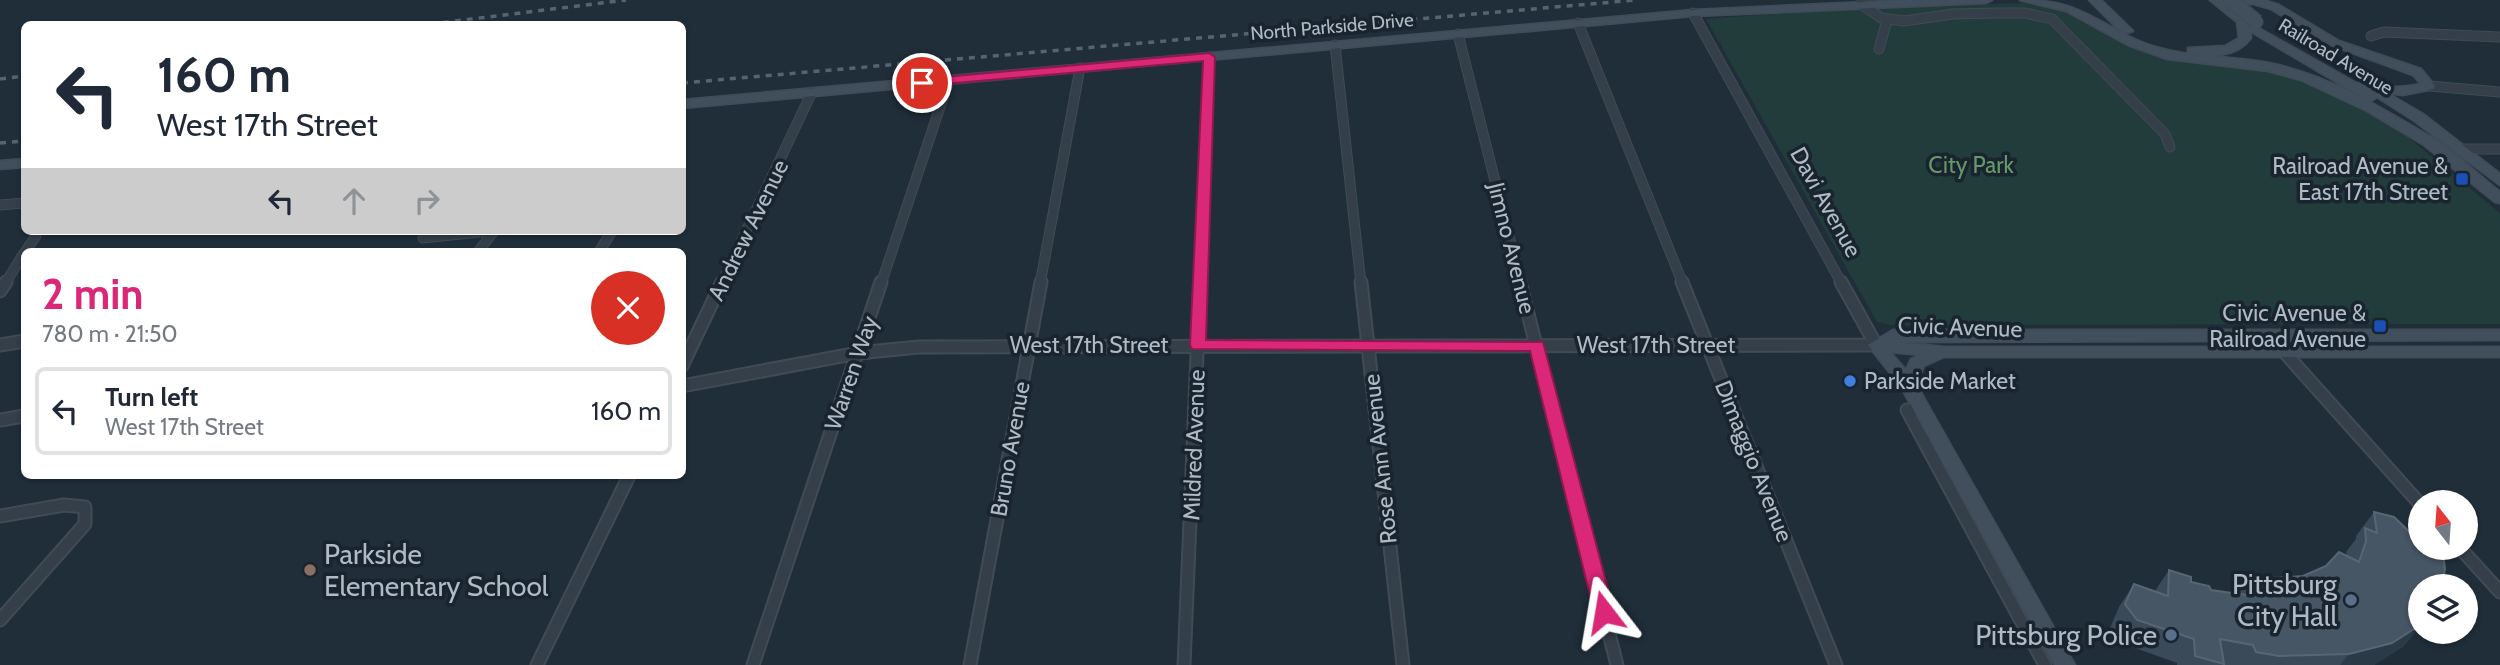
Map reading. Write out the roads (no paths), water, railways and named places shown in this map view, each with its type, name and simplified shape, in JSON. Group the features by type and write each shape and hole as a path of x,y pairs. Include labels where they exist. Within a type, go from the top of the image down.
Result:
{"street":[{"name":"North Parkside Drive","path":"686,104 1693,13 1986,0"},
{"path":"2026,0 2069,8 2132,43 2171,57 2269,67 2305,77 2371,108 2431,144"},
{"path":"2077,0 2108,29"},
{"path":"2095,0 2126,30 2156,44 2181,49 2220,51 2236,47 2245,38 2243,22"},
{"name":"Railroad Avenue","path":"2216,0 2243,22 2372,97 2500,200"},
{"path":"2222,0 2255,1 2276,7 2335,43 2417,72 2430,86"},
{"name":"Railroad Avenue","path":"2230,0 2258,22 2411,113 2500,181"},
{"path":"1861,4 1887,20 1905,21 1953,14 1996,13 2033,14 2052,19 2165,134 2170,147"},
{"name":"Davi Avenue","path":"1693,13 1876,345 1908,384 2065,665"},
{"path":"1879,49 1887,20"},
{"name":"Dimaggio Avenue","path":"1578,23 1836,665"},
{"path":"2371,36 2384,32 2500,37"},
{"name":"Jimno Avenue","path":"1458,34 1618,665"},
{"name":"Rose Ann Avenue","path":"1335,45 1403,665"},
{"name":"Mildred Avenue","path":"1184,665 1209,57"},
{"name":"Bruno Avenue","path":"970,665 1080,68"},
{"name":"Warren Way","path":"753,665 949,80"},
{"path":"2365,84 2403,91 2430,86 2500,92"},
{"path":"2411,113 2411,102 2430,86"},
{"name":"Andrew Avenue","path":"686,358 812,92"},
{"path":"2461,149 2500,149"},
{"path":"0,165 21,163"},
{"path":"0,205 21,203"},
{"path":"423,238 453,235"},
{"path":"28,248 36,236"},
{"path":"0,291 6,274 21,257"},
{"name":"Civic Avenue","path":"1876,345 1893,335 2500,335"},
{"path":"2270,336 2408,491"},
{"path":"0,345 21,342"},
{"name":"Civic Avenue","path":"1876,345 1945,352 2500,352"},
{"name":"West 17th Street","path":"686,385 858,353 919,346 1876,345"},
{"path":"1908,384 1916,363 1945,352"},
{"path":"1923,410 1907,410 2045,665"},
{"path":"0,420 21,416"},
{"path":"537,665 628,479"},
{"path":"0,516 64,505 85,507 85,524 0,620"},
{"path":"2471,560 2500,592"}],"railway":[{"path":"455,21 626,0"},
{"path":"686,83 1636,0"},
{"path":"0,79 21,76"},
{"path":"0,143 21,141"}],"place":[{"name":"Railroad Avenue & East 17th Street","path":"2462,179"},
{"name":"Civic Avenue & Railroad Avenue","path":"2380,326"},
{"name":"Parkside Market","path":"1850,381"},
{"name":"Parkside Elementary School","path":"310,570"},
{"name":"Pittsburg City Hall","path":"2351,600"},
{"name":"Pittsburg Police","path":"2171,635"}],"park label":[{"name":"City Park","path":"1971,165"}]}
